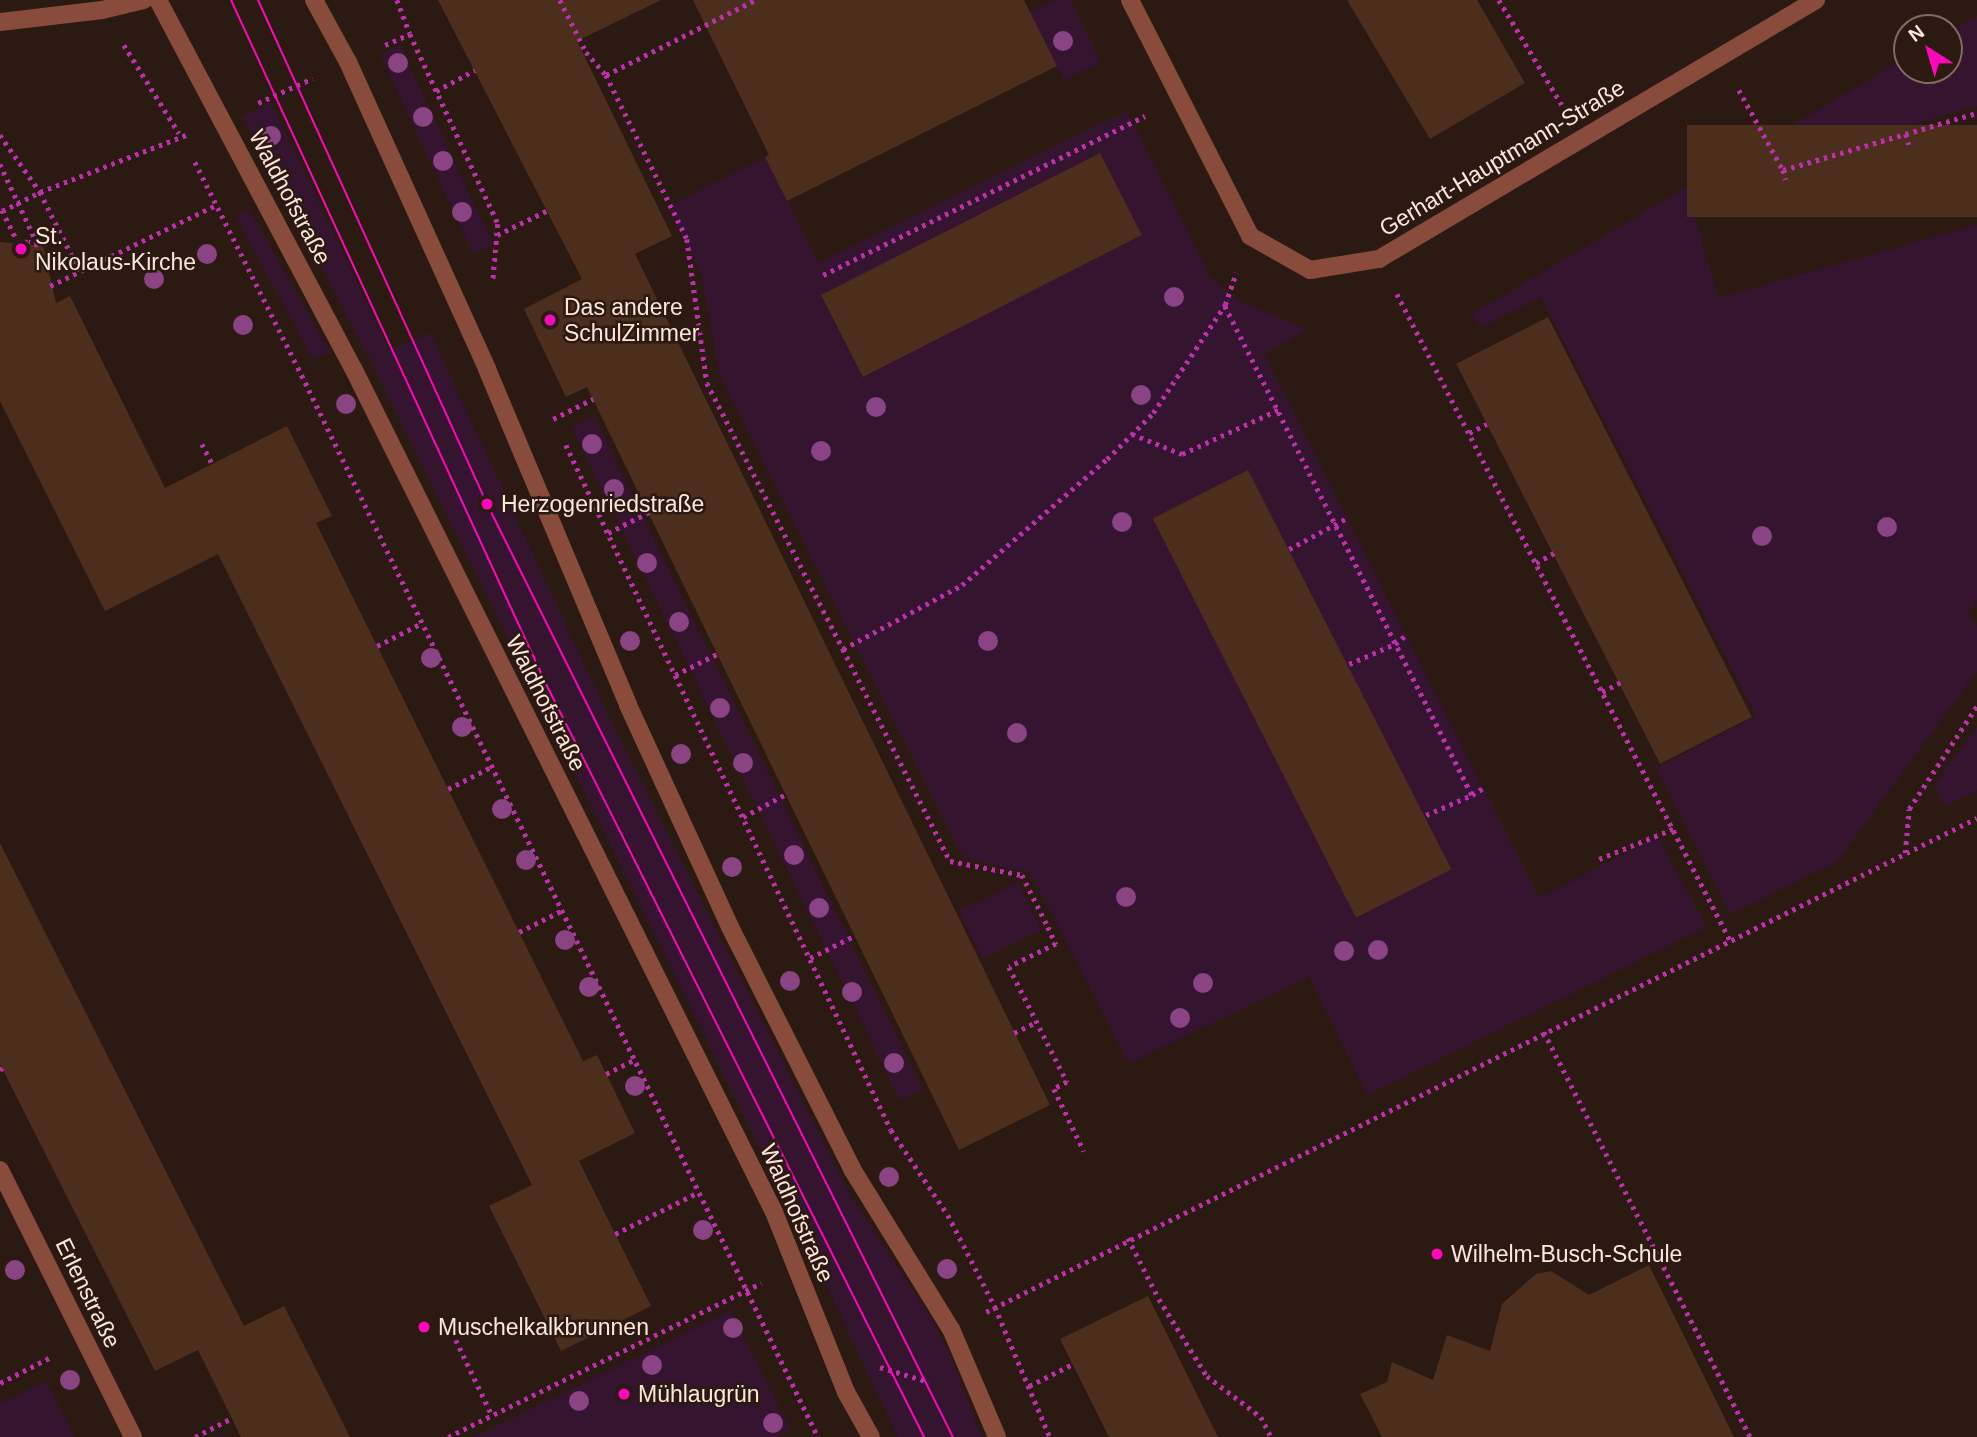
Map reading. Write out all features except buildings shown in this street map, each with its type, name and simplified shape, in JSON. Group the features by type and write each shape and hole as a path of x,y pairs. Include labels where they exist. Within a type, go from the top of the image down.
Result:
{"street":[{"path":"0,22 102,10 144,0"},
{"name":"Waldhofstraße","path":"158,0 365,392 774,1212 846,1392 871,1437"},
{"path":"314,0 348,62 487,369 628,705 730,927 852,1169 951,1329 997,1437"},
{"path":"1130,0 1250,236"},
{"name":"Gerhart-Hauptmann-Straße","path":"1250,236 1310,270 1379,260 1816,0"},
{"name":"Erlenstraße","path":"0,1170 133,1437"}],"path":[{"path":"397,0 410,34 498,224 493,291"},
{"path":"560,0 586,52 606,75 687,239 707,383 950,862 1022,875 1056,944 1009,967 1067,1082 1054,1089 1084,1151"},
{"path":"606,75 755,0"},
{"path":"1499,0 1583,139"},
{"path":"102,10 188,148"},
{"path":"0,164 18,203 38,245 29,242 18,244 1,209 18,203 40,191 182,137 410,34"},
{"path":"1720,57 1786,180"},
{"path":"436,91 475,70"},
{"path":"823,275 1180,98"},
{"path":"1783,170 1977,113"},
{"path":"1906,134 1909,145"},
{"path":"0,135 40,191 80,272"},
{"path":"193,160 422,623 744,1290 818,1437"},
{"path":"50,286 216,205"},
{"path":"497,235 548,210"},
{"path":"843,649 962,585 1107,460 1153,413 1225,305 1250,236"},
{"path":"1379,260 1731,940"},
{"path":"1225,305 1472,795"},
{"path":"554,419 593,399"},
{"path":"548,407 559,430"},
{"path":"1132,433 1182,454 1278,410"},
{"path":"1469,433 1487,424"},
{"path":"564,442 891,1130 948,1215 995,1307 1051,1437"},
{"path":"202,444 212,464"},
{"path":"608,533 649,512"},
{"path":"1289,549 1336,527 1347,518"},
{"path":"1536,563 1554,553"},
{"path":"377,646 422,623"},
{"path":"1349,664 1395,644 1406,635"},
{"path":"675,675 717,654"},
{"path":"1602,692 1621,682"},
{"path":"1905,854 1909,809 1977,706"},
{"path":"448,789 491,767"},
{"path":"1426,815 1483,788"},
{"path":"743,817 786,794"},
{"path":"951,1329 1128,1238 1977,818"},
{"path":"1599,859 1673,829"},
{"path":"519,932 561,911"},
{"path":"810,958 854,936"},
{"path":"1014,1032 1037,1022"},
{"path":"1544,1032 1750,1437"},
{"path":"606,1074 633,1060"},
{"path":"615,1234 697,1192"},
{"path":"1128,1238 1159,1299 1207,1376 1261,1417 1271,1437"},
{"path":"448,1437 744,1290 796,1269"},
{"path":"456,1340 492,1415"},
{"path":"0,1383 85,1341"},
{"path":"1029,1387 1073,1364"},
{"path":"874,1365 939,1386"},
{"path":"195,1437 232,1418"},
{"path":"212,1428 216,1437"}],"shaded area":[{"path":"1055,0 1070,0 1101,63 1064,81 1030,12"},
{"path":"1977,16 1977,106 1794,160 1779,133 1893,65 1893,84 1963,84 1963,24"},
{"path":"400,45 493,244 473,254 380,54"},
{"path":"271,102 389,350 430,333 613,726 851,1196 932,1319 950,1355 982,1437 898,1437 797,1223 370,359 242,116"},
{"path":"1127,111 1210,276 1237,300 1308,330 1264,354 1539,898 1658,836 1706,927 1367,1095 1309,976 1129,1064 1030,872 964,859 720,377 701,274 668,207 765,157 818,263"},
{"path":"1751,149 1770,180 1691,203 1718,298 1977,225 1977,600 1968,613 1977,626 1977,671 1837,862 1731,914 1656,768 1756,716 1541,297 1482,327 1470,315"},
{"path":"249,209 330,352 313,360 235,215"},
{"path":"594,416 922,1089 900,1100 572,427"},
{"path":"1977,727 1977,790 1946,806 1934,785"},
{"path":"1018,882 1041,930 982,959 959,911"},
{"name":"Mühlaugrün","path":"730,1310 791,1431 778,1437 475,1437"},
{"path":"46,1381 75,1437 0,1437 0,1403"}],"tram line":[{"path":"231,0 547,686 924,1437"},
{"path":"258,0 487,504 953,1437"}],"place":[{"name":"St. Nikolaus-Kirche","path":"21,249"},
{"name":"Das andere SchulZimmer","path":"550,320"},
{"name":"Herzogenriedstraße","path":"487,504"},
{"name":"Wilhelm-Busch-Schule","path":"1437,1254"},
{"name":"Muschelkalkbrunnen","path":"424,1327"},
{"name":"Mühlaugrün","path":"624,1394"}]}
